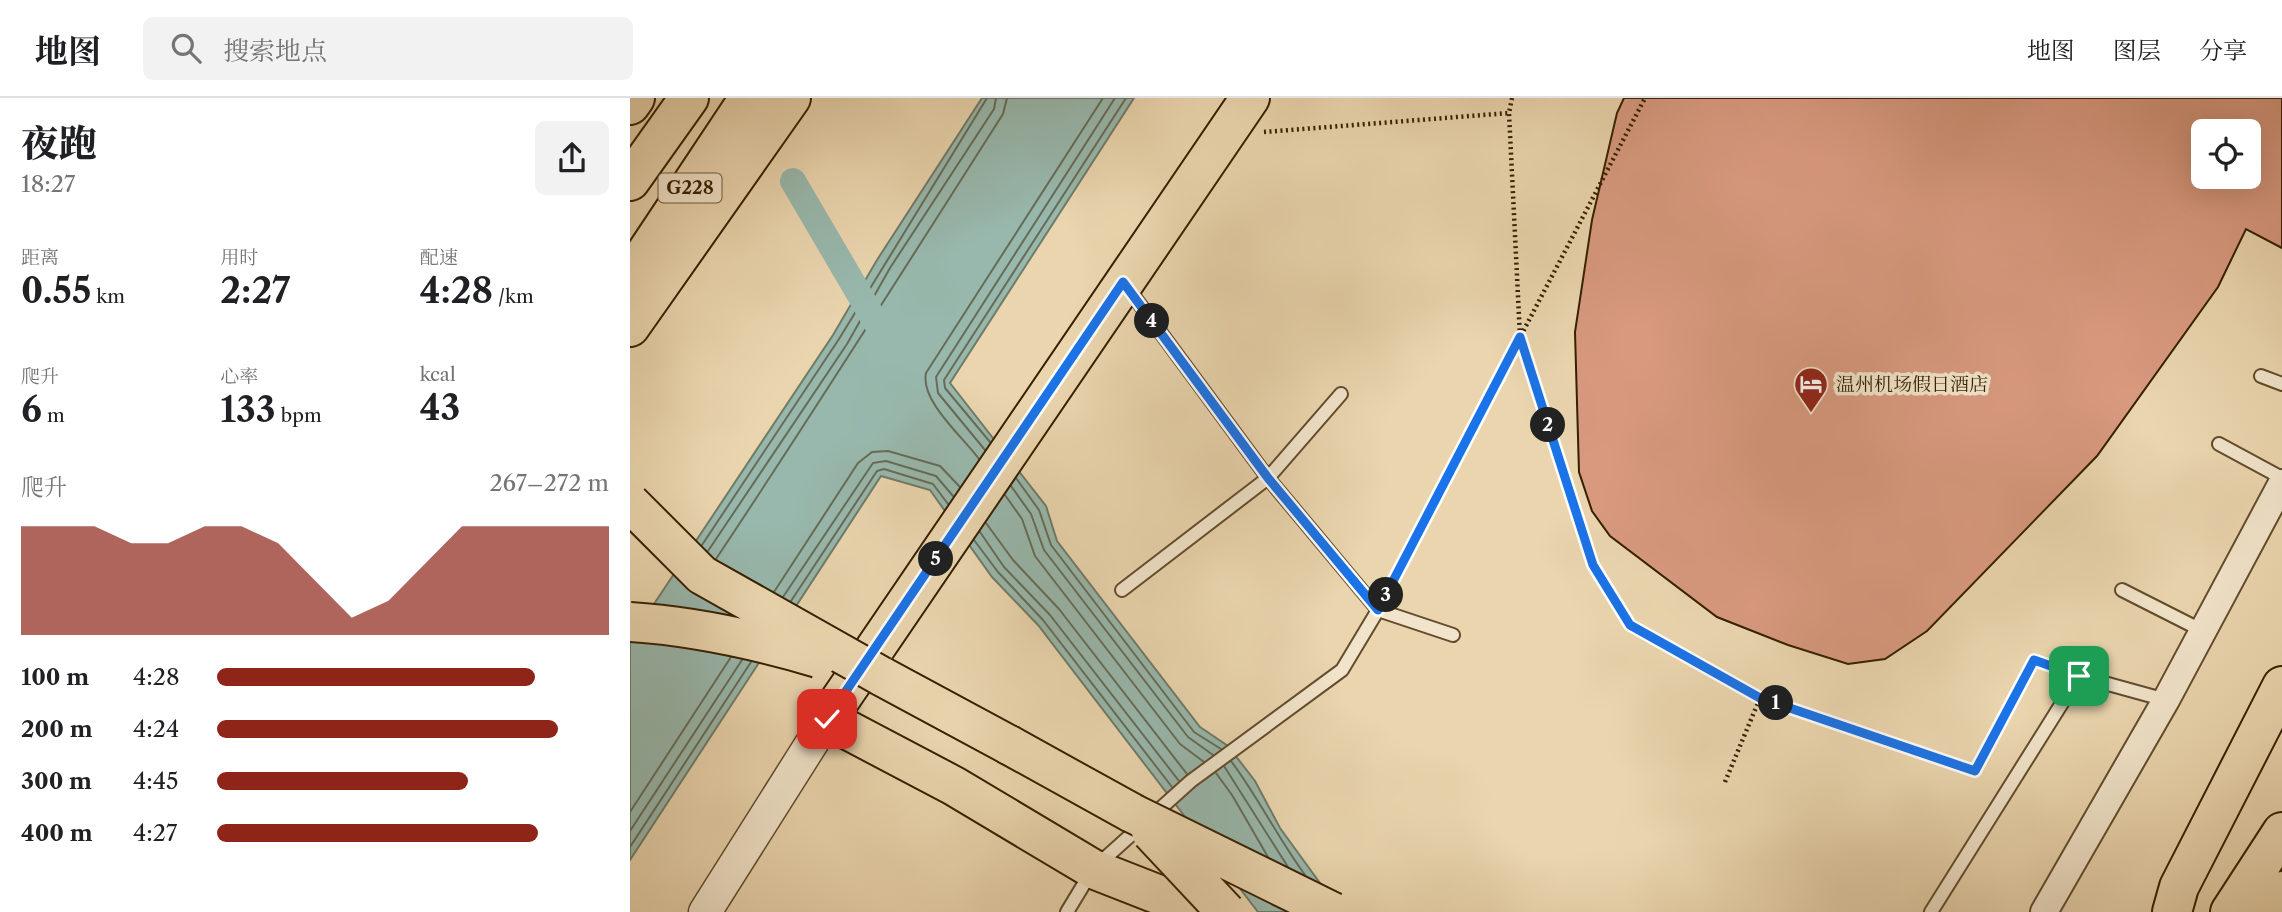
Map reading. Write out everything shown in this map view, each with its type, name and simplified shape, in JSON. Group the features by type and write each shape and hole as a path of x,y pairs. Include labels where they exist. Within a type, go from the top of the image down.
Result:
{"main road":[{"path":"630,105 635,98"},
{"name":"G228","path":"630,181 689,98"},
{"name":"G228","path":"630,277 749,98"},
{"path":"630,327 791,98"},
{"path":"1179,912 1161,896 1100,871 954,786 827,719 1250,98"},
{"path":"630,503 702,575 1132,813 1333,912"},
{"path":"630,622 667,624 779,646 881,676"},
{"path":"2172,912 2179,887 2282,687"},
{"path":"2182,912 2282,730"},
{"path":"1132,813 1226,912"},
{"path":"2230,912 2282,832"},
{"path":"1100,871 1129,912"},
{"path":"2270,912 2282,891"}],"street":[{"path":"2044,912 2166,700 2282,480"},
{"path":"705,912 827,719"}],"lane":[{"path":"1123,282 1268,478 1378,610 1453,635"},
{"path":"2261,376 2282,384"},
{"path":"1122,590 1268,478 1341,394"},
{"path":"2219,444 2282,480"},
{"path":"2122,590 2203,631"},
{"path":"1067,912 1100,871 1191,781 1342,670 1378,610"},
{"path":"1931,912 2079,676 2166,700"}],"path":[{"path":"1512,98 1509,113 1520,337 1593,565 1630,625 1760,698 1975,771 2034,660 2079,676"},
{"path":"1378,610 1645,98"},
{"path":"1224,135 1509,113"},
{"path":"1725,782 1760,698"}],"water":[{"path":"982,98 1134,98 950,383 1046,506 1057,541 1200,727 1228,746 1255,781 1280,828 1341,912 1258,912 1038,625 992,577 930,490 881,476 630,860 630,640 833,335 877,260"}],"building":[{"path":"1624,98 2282,98 2282,248 2246,229 2218,287 2097,456 1927,631 1885,659 1848,664 1788,645 1717,617 1610,536 1592,511 1579,472 1575,332 1592,220 1617,113"}],"waterway":[{"path":"793,181 875,321"}],"place":[{"name":"温州机场假日酒店","path":"1811,414"}],"route":[{"path":"827,719 1123,282 1268,478 1378,610 1520,337 1593,565 1630,625 1760,698 1975,771 2034,660 2079,676"}]}
